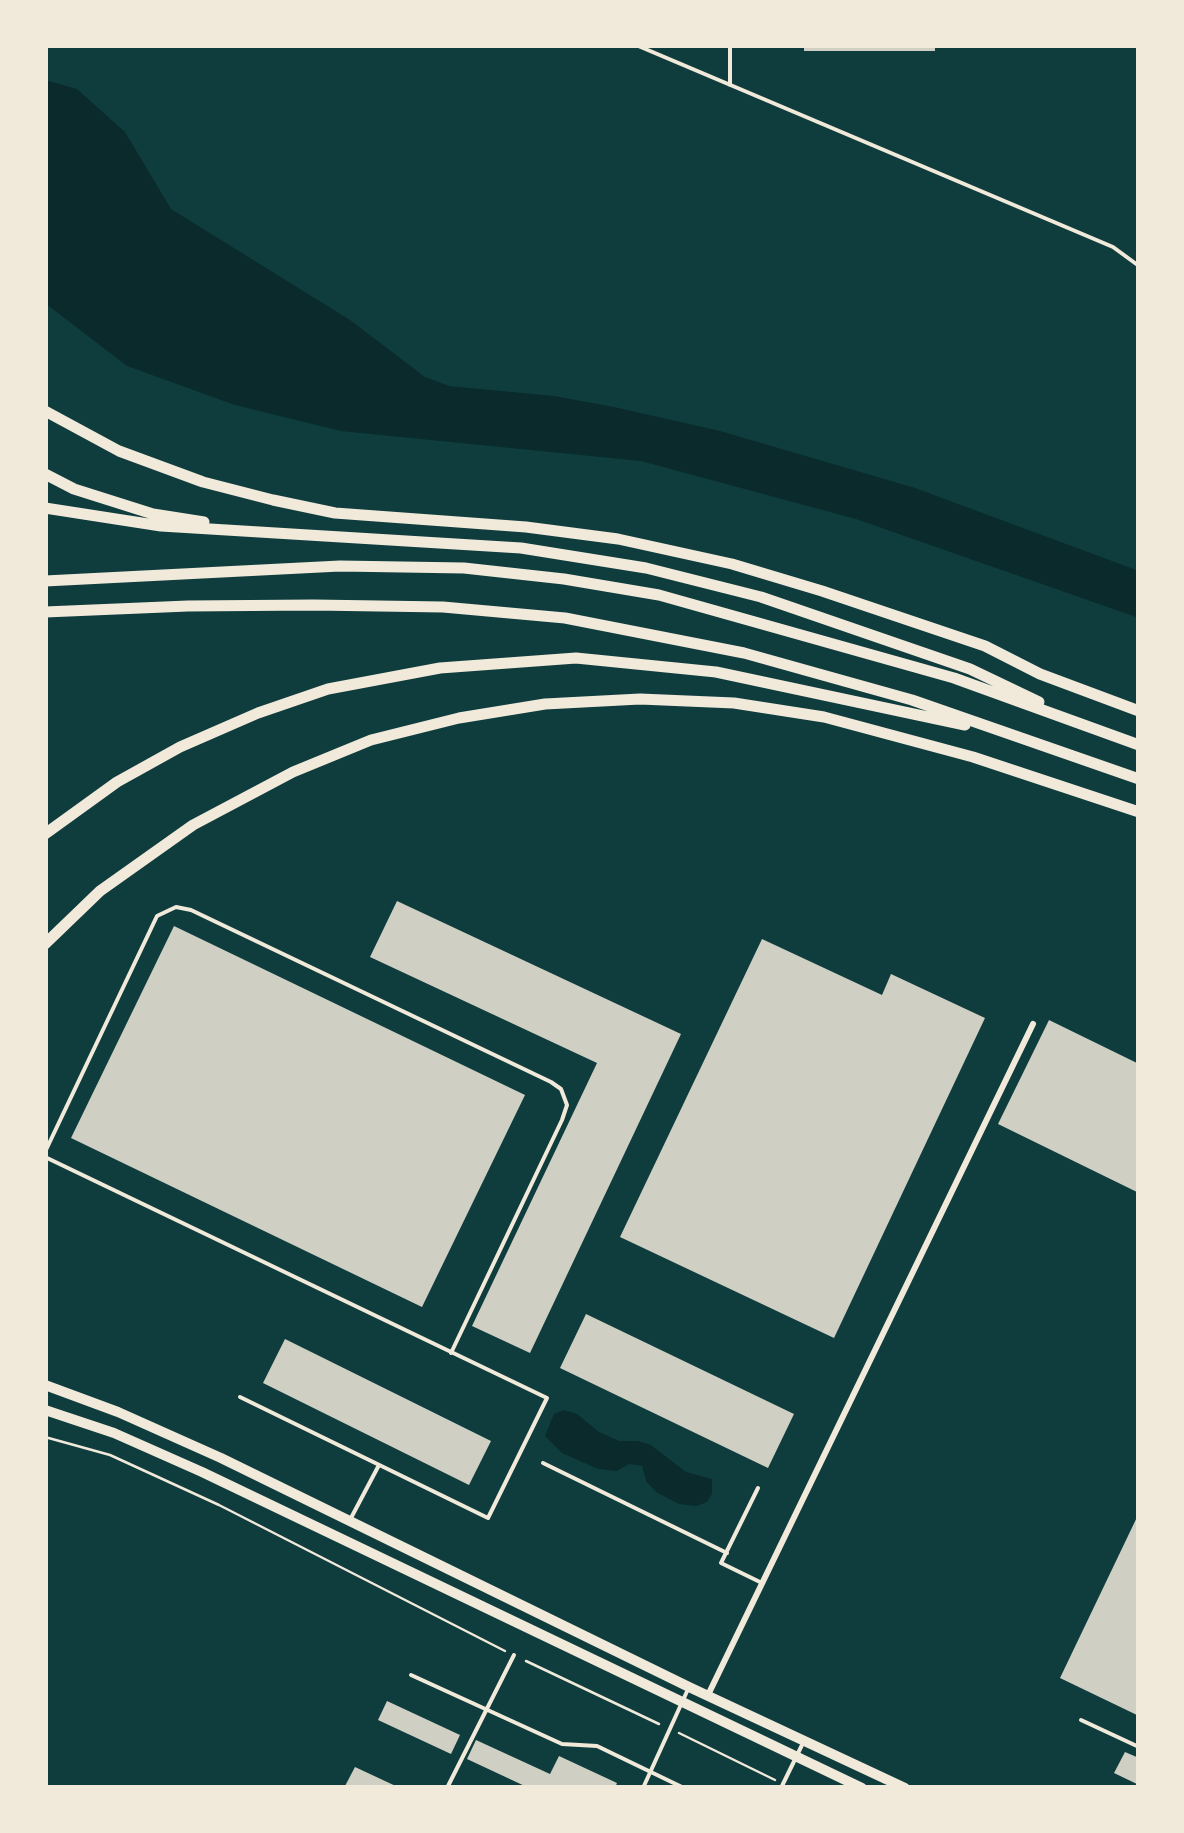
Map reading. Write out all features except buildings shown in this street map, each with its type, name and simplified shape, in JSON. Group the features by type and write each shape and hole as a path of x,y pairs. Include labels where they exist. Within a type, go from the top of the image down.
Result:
{"main road":[{"path":"45,411 119,450 203,482 273,500 335,513 526,527 618,539 732,564 822,590 984,646 1040,674 1139,711"},
{"path":"45,474 74,489 153,514 293,536"},
{"path":"45,508 161,526 521,548 646,568 761,596 970,670 1106,734"},
{"path":"45,581 340,566 464,568 564,579 659,596 954,678 1139,746"},
{"path":"45,612 314,605 443,607 564,618 744,653 912,700 1139,779"},
{"path":"45,834 118,782 180,746 258,712 328,689 440,668 576,658 716,672 1020,738"},
{"path":"45,944 100,891 194,825 293,772 371,740 459,718 546,704 640,699 734,703 824,717 973,757 1139,812"},
{"path":"45,1385 167,1433 905,1788"},
{"path":"45,1410 114,1433 202,1472 862,1788"}],"street":[{"path":"708,1696 1033,1024"}],"lane":[{"path":"636,45 1113,247 1139,266"},
{"path":"730,45 730,85"},
{"path":"240,1397 488,1518 547,1398 451,1353 45,1154 156,916 176,907 190,910 561,1089 567,1106 562,1120 451,1353"},
{"path":"542,1463 726,1553"},
{"path":"349,1520 379,1465"},
{"path":"758,1488 722,1564 762,1583"},
{"path":"447,1788 514,1655"},
{"path":"412,1675 562,1744 597,1746 684,1788"},
{"path":"644,1788 690,1687"},
{"path":"1081,1720 1139,1747"},
{"path":"782,1786 804,1740"}],"path":[{"path":"45,1436 110,1455 219,1504 782,1786"}],"water":[{"path":"45,80 77,89 125,132 171,209 350,320 425,377 449,386 554,396 720,431 915,488 1139,571 1139,618 856,519 641,461 341,431 235,405 127,366 45,303"},
{"path":"564,1410 577,1414 599,1432 619,1441 651,1445 686,1472 712,1479 712,1494 707,1502 697,1506 679,1504 656,1492 646,1481 642,1466 629,1464 617,1471 598,1469 562,1453 545,1436 554,1414"}]}
